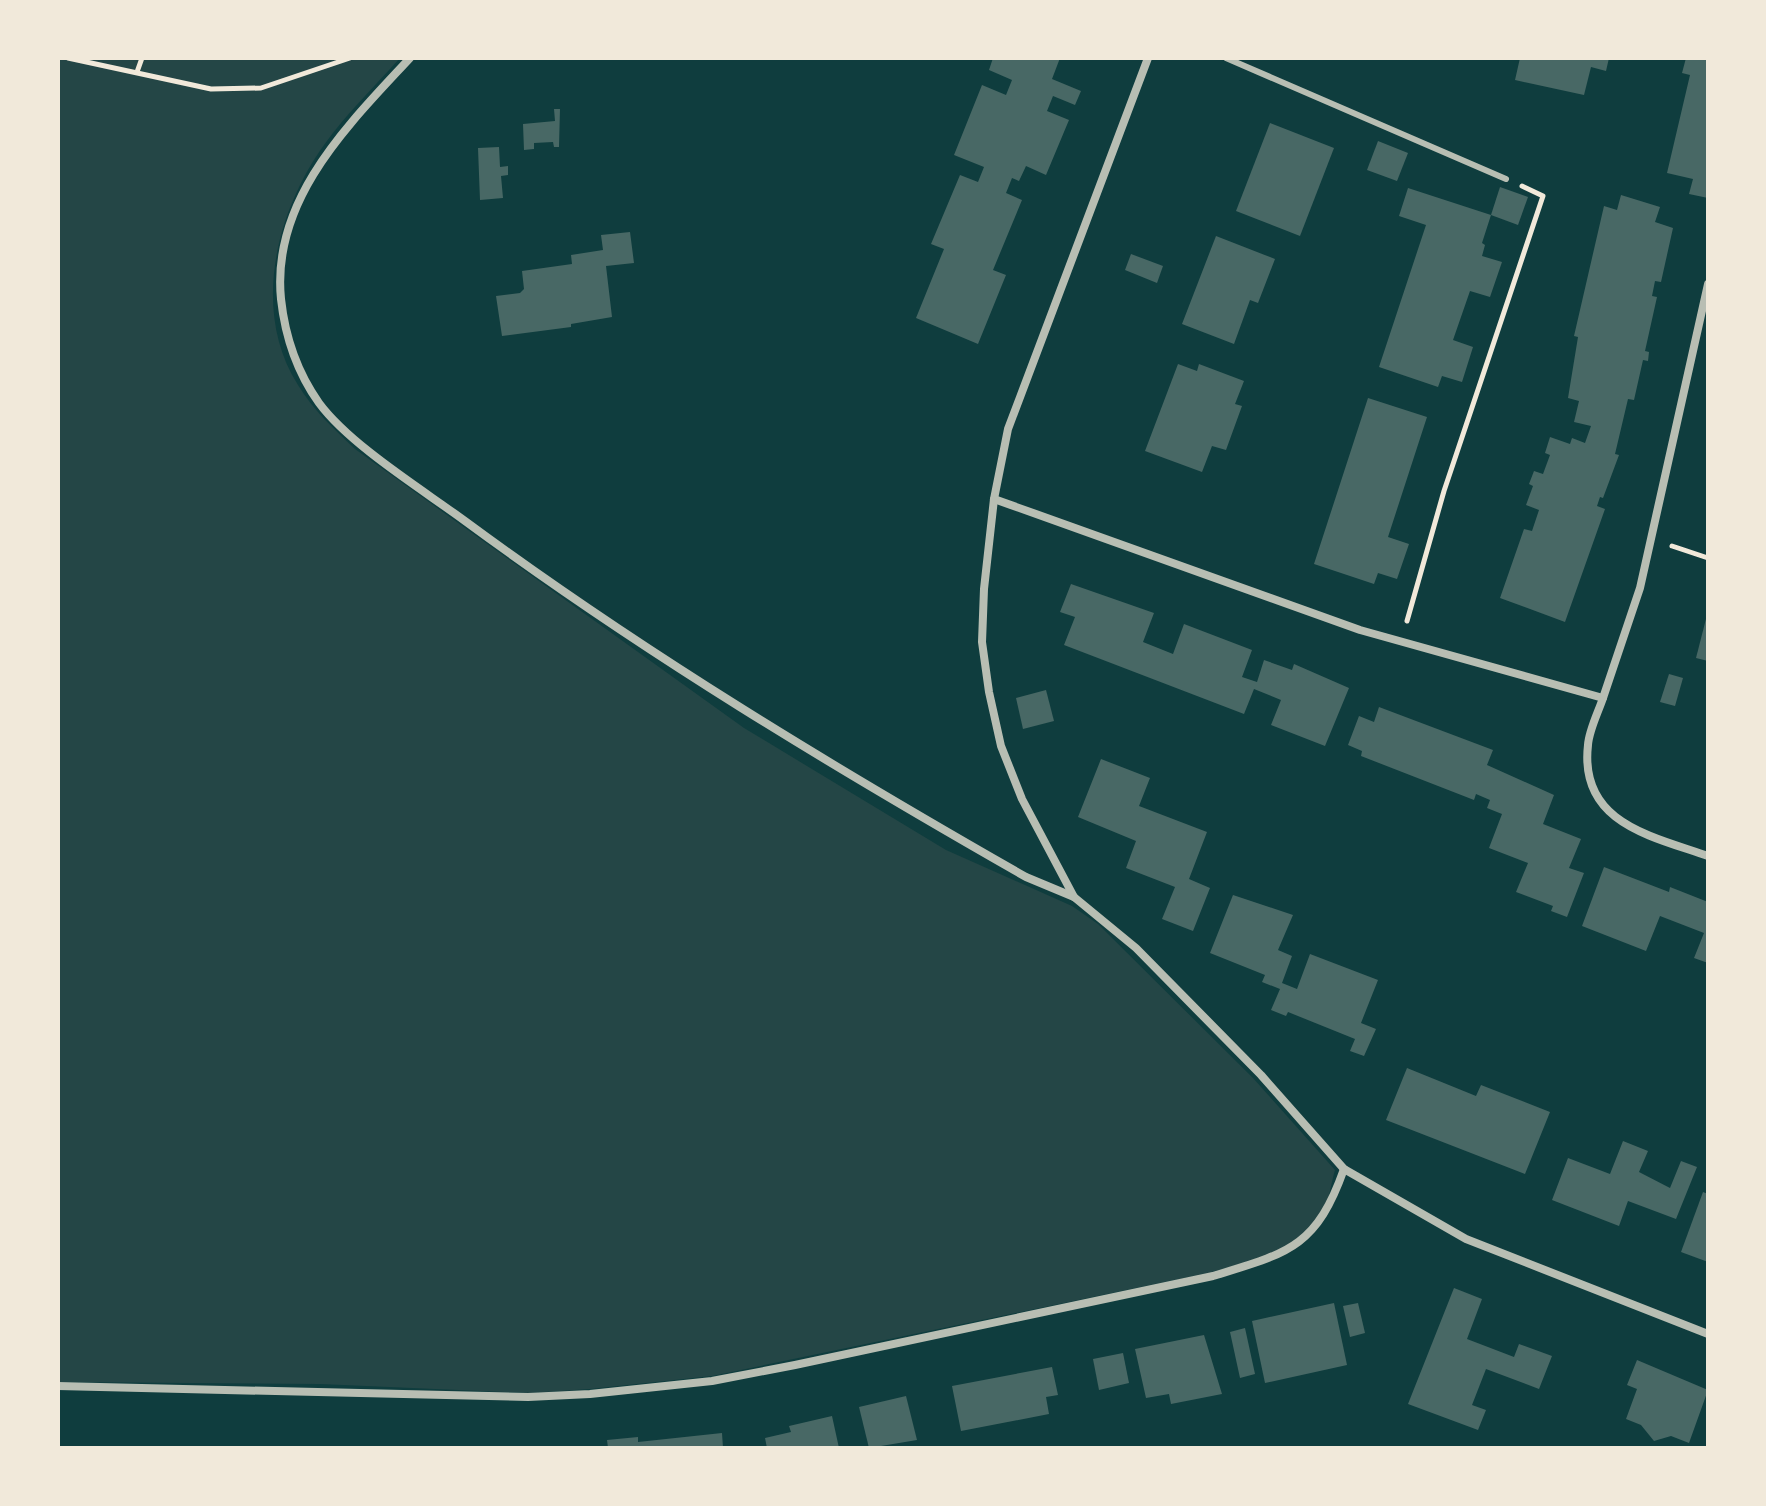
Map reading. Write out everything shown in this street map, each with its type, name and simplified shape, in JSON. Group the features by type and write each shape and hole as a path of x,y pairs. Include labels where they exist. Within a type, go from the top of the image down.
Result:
{"street":[{"path":"410,58 326,152 304,191 289,227 281,295 288,339 302,377 321,406 383,460 534,571 739,709 1026,877 1074,897 1106,920 1261,1075 1344,1169 1466,1239 1708,1334"},
{"path":"1074,897 1022,799 1001,746 982,642 983,602 994,499 1008,429 1148,58"},
{"path":"1708,284 1652,540 1627,635 1588,744 1589,779 1604,808 1625,826 1708,856"},
{"path":"994,499 1243,590 1401,640 1603,698"},
{"path":"58,1386 528,1397 712,1381 1213,1276 1276,1257 1300,1242 1325,1217 1344,1169"}],"lane":[{"path":"1226,58 1506,179"}],"path":[{"path":"68,58 211,89 261,88 350,58"},
{"path":"137,72 142,58"},
{"path":"1401,640 1444,491 1543,196 1506,179"},
{"path":"1652,540 1708,558"}],"shaded area":[{"path":"58,58 400,58 324,145 293,200 282,231 275,262 275,326 284,356 310,403 355,449 744,728 946,850 1072,906 1098,924 1253,1078 1335,1170 1325,1208 1314,1226 1302,1237 1274,1252 1213,1272 712,1376 530,1393 320,1384 58,1382"}],"building":[{"path":"993,58 1060,58 1052,79 1081,91 1075,105 1053,96 1047,111 1069,120 1046,175 1026,166 1019,181 1012,178 1006,193 1022,200 993,270 1006,275 978,344 916,318 944,249 931,244 960,175 978,182 984,167 954,155 982,85 1006,95 1012,80 989,70"},
{"path":"1520,58 1609,58 1606,71 1591,67 1584,95 1515,80"},
{"path":"1686,58 1708,58 1708,198 1689,194 1693,179 1667,173 1690,75 1682,73"},
{"path":"554,109 560,109 559,147 554,147 553,142 534,143 534,149 524,150 523,124 555,121"},
{"path":"1270,123 1334,148 1300,236 1236,211"},
{"path":"1378,141 1408,153 1397,181 1367,170"},
{"path":"499,147 500,167 508,166 508,175 501,176 503,198 480,200 478,148"},
{"path":"1500,187 1528,197 1518,225 1491,215"},
{"path":"1408,188 1491,215 1482,243 1485,245 1482,256 1502,262 1490,297 1470,291 1453,340 1473,347 1462,382 1442,376 1438,387 1379,367 1426,225 1399,216"},
{"path":"1621,195 1660,207 1655,222 1673,228 1661,282 1655,281 1652,296 1657,297 1645,351 1649,352 1648,361 1643,360 1634,400 1628,399 1615,454 1619,455 1597,506 1605,509 1565,622 1500,598 1524,529 1532,531 1539,510 1526,505 1533,486 1529,484 1534,471 1543,474 1550,455 1545,453 1550,437 1570,444 1572,438 1585,443 1591,426 1574,422 1579,401 1568,398 1578,337 1574,336 1604,206 1617,210"},
{"path":"630,232 634,263 606,266 612,317 571,324 571,327 502,336 496,296 520,293 524,289 522,271 572,264 571,255 603,250 601,235"},
{"path":"1216,236 1275,259 1258,303 1250,300 1234,344 1182,324"},
{"path":"1131,254 1163,266 1157,283 1125,270"},
{"path":"1178,364 1197,371 1199,364 1244,381 1235,404 1242,406 1226,450 1212,446 1202,472 1145,451"},
{"path":"1368,398 1427,417 1388,537 1409,544 1397,579 1378,573 1374,584 1314,564"},
{"path":"1071,584 1154,613 1143,642 1173,654 1184,624 1252,650 1242,677 1257,682 1264,660 1292,670 1294,664 1349,688 1325,746 1271,725 1281,700 1254,689 1244,714 1064,645 1075,617 1060,612"},
{"path":"1708,615 1708,661 1696,658"},
{"path":"1669,674 1683,678 1675,706 1660,702"},
{"path":"1046,690 1054,721 1023,729 1016,698"},
{"path":"1379,707 1493,750 1487,765 1554,795 1543,824 1581,839 1569,868 1584,873 1567,917 1551,911 1553,906 1516,892 1528,863 1489,848 1502,814 1487,808 1490,800 1476,794 1474,800 1361,756 1362,751 1348,745 1359,716 1374,722"},
{"path":"1101,759 1150,778 1139,806 1207,832 1189,879 1210,888 1193,931 1162,919 1175,887 1126,868 1136,841 1078,817"},
{"path":"1604,867 1669,892 1670,887 1708,902 1708,963 1694,958 1704,933 1660,916 1646,951 1582,926"},
{"path":"1233,895 1293,915 1278,950 1292,956 1282,983 1297,989 1310,954 1378,980 1361,1023 1376,1029 1364,1056 1350,1051 1355,1039 1288,1012 1286,1016 1271,1010 1280,989 1262,982 1265,975 1210,953"},
{"path":"1407,1068 1476,1096 1481,1085 1550,1112 1525,1174 1386,1120"},
{"path":"1623,1141 1648,1151 1639,1172 1670,1188 1681,1161 1697,1167 1676,1219 1628,1201 1619,1226 1552,1200 1568,1158 1610,1174"},
{"path":"1703,1192 1708,1194 1708,1262 1681,1252"},
{"path":"1454,1288 1482,1299 1467,1339 1514,1357 1519,1344 1552,1356 1539,1389 1486,1369 1472,1405 1486,1410 1478,1430 1408,1404"},
{"path":"1334,1303 1347,1365 1265,1383 1252,1321"},
{"path":"1358,1303 1365,1333 1350,1337 1343,1306"},
{"path":"1245,1328 1255,1374 1240,1378 1230,1332"},
{"path":"1204,1335 1222,1394 1171,1404 1169,1394 1146,1398 1135,1349"},
{"path":"1123,1353 1129,1383 1099,1390 1093,1359"},
{"path":"1637,1360 1708,1390 1689,1443 1671,1436 1654,1441 1641,1425 1626,1419 1637,1389 1627,1385"},
{"path":"1052,1367 1058,1395 1046,1397 1049,1414 961,1431 952,1386"},
{"path":"906,1396 917,1440 869,1448 859,1407"},
{"path":"832,1416 839,1448 767,1448 765,1438 791,1432 789,1426"},
{"path":"722,1433 723,1448 608,1448 607,1440 638,1437 638,1442"}]}
